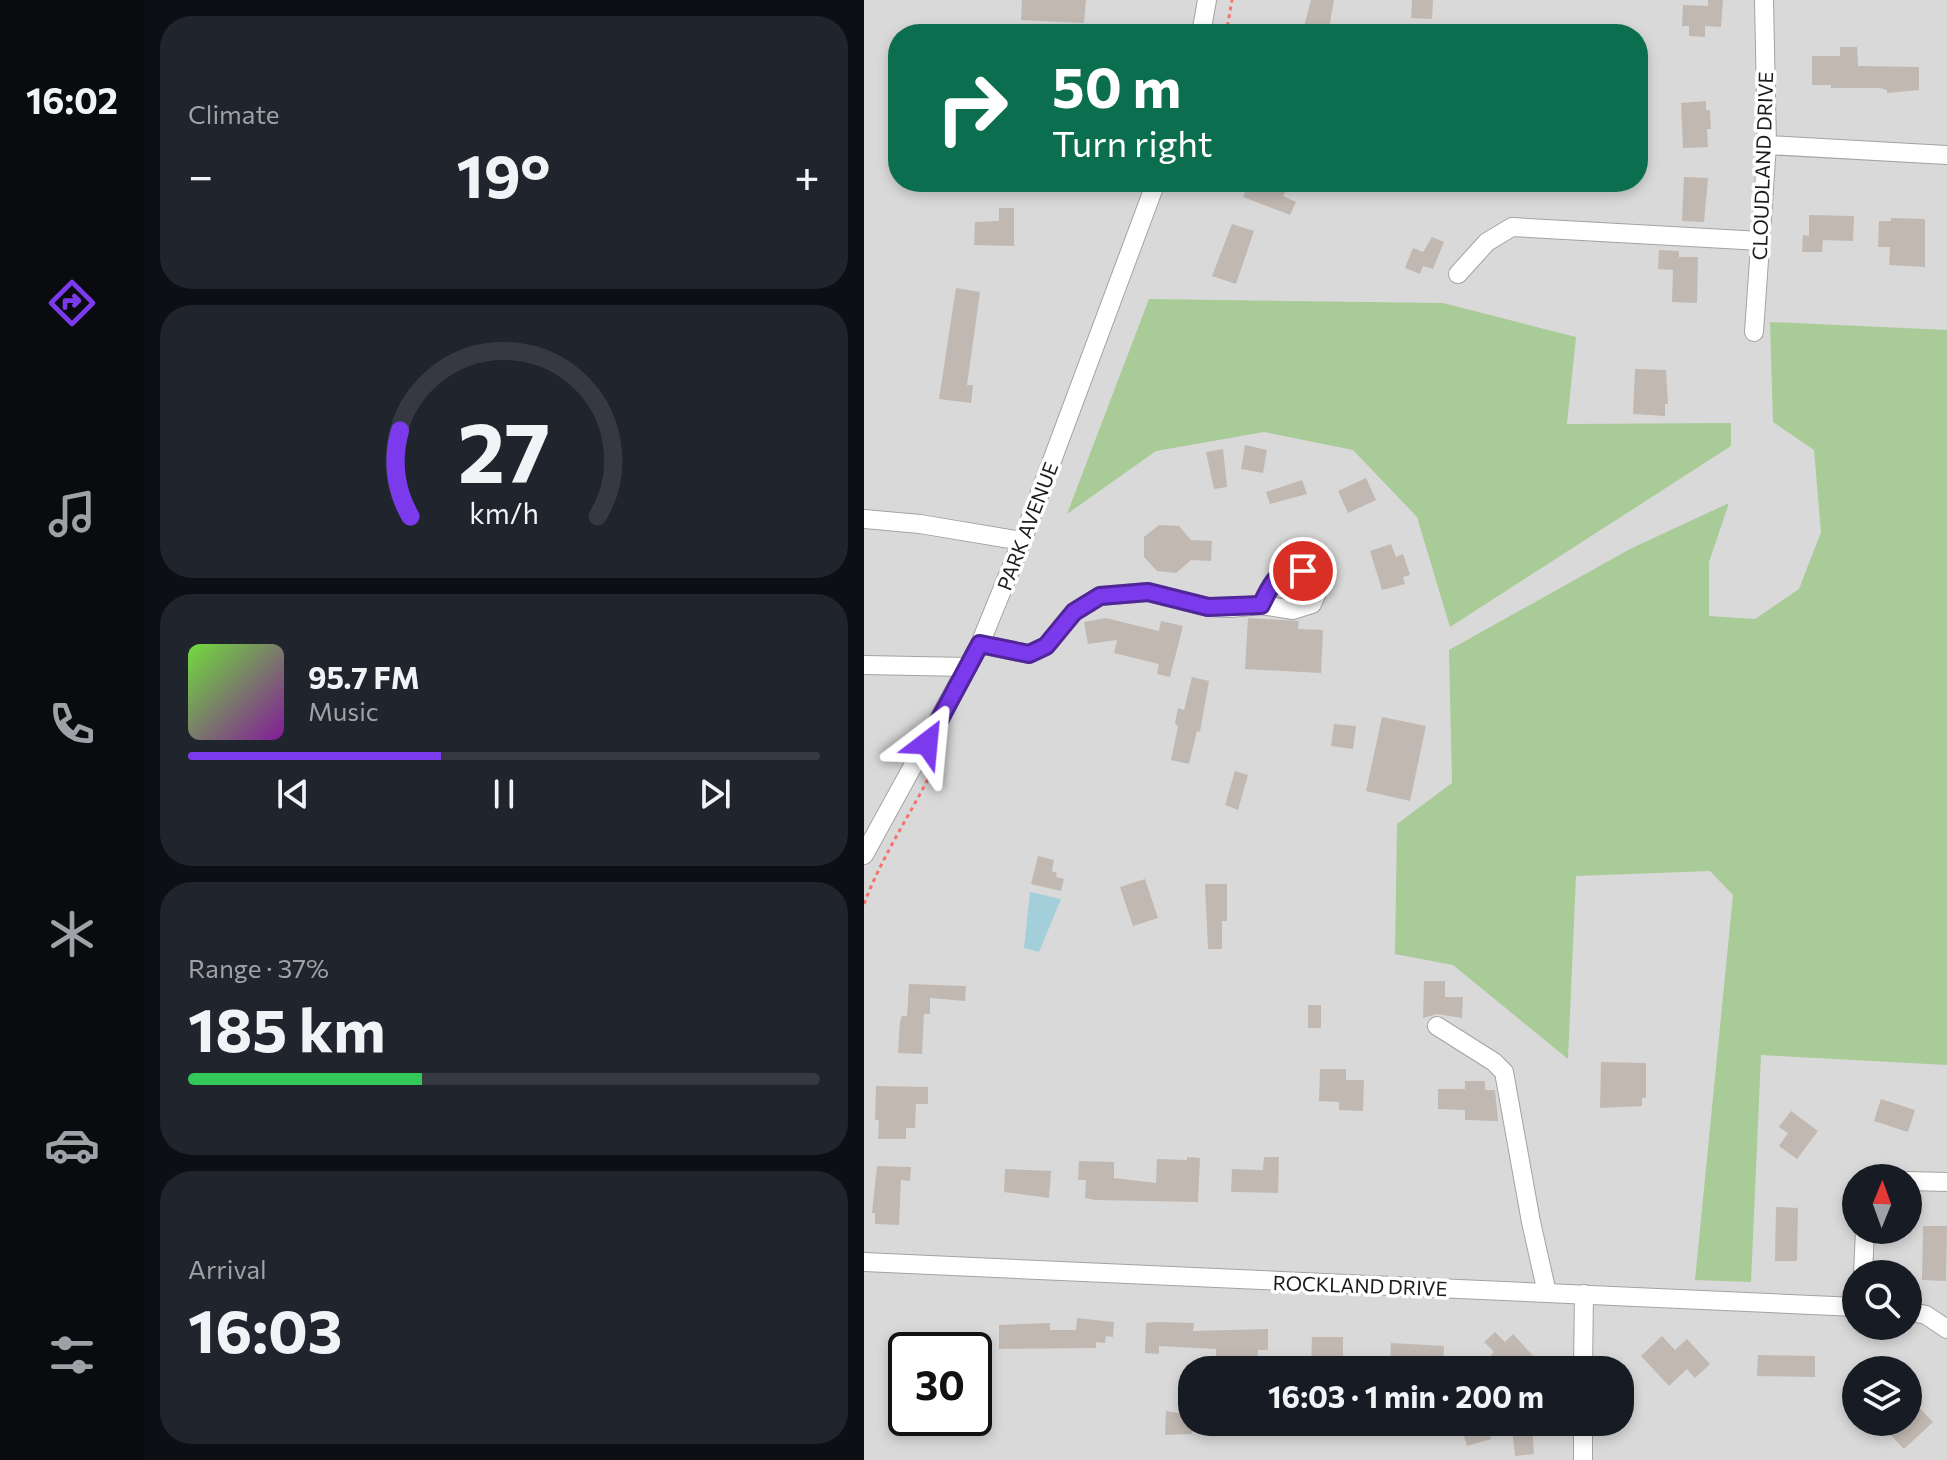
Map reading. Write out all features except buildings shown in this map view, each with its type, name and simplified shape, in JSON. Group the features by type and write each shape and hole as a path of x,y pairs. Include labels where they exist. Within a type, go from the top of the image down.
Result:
{"street":[{"path":"1203,24 1207,0"},
{"name":"CLOUDLAND DRIVE","path":"1754,332 1767,145 1764,0"},
{"path":"1767,145 1947,155"},
{"name":"PARK AVENUE","path":"864,855 980,644 1022,541 1152,192"},
{"path":"1458,274 1487,242 1512,227 1761,241"},
{"path":"864,519 920,524 1022,541"},
{"path":"980,644 1029,654 1046,646 1074,612 1100,596 1148,592 1208,607 1261,605"},
{"path":"864,665 968,667"},
{"path":"1437,1026 1494,1062 1504,1072 1547,1293"},
{"path":"1922,1181 1947,1182"},
{"name":"ROCKLAND DRIVE","path":"864,1262 1842,1306"},
{"path":"1583,1356 1584,1294"},
{"path":"1922,1314 1947,1329"},
{"path":"1583,1436 1583,1460"}],"path":[{"path":"1228,24 1232,0"}],"shaded area":[{"path":"864,0 1947,0 1947,1460 864,1460"}],"green space":[{"path":"1149,299 1443,303 1576,337 1567,424 1731,423 1731,446 1450,627 1417,517 1353,450 1264,432 1156,451 1067,514"},
{"path":"1770,322 1947,330 1947,1065 1761,1055 1751,1282 1695,1280 1733,895 1710,871 1576,876 1568,1059 1453,965 1395,954 1397,824 1452,783 1449,650 1630,549 1729,503 1709,562 1709,616 1755,619 1799,589 1821,532 1814,450 1773,422"}],"water":[{"path":"1030,892 1061,899 1039,952 1024,948"}],"route":[{"path":"927,743 980,644 1029,654 1046,646 1074,612 1100,596 1148,592 1208,607 1261,605 1274,579 1283,572 1303,571"}]}
